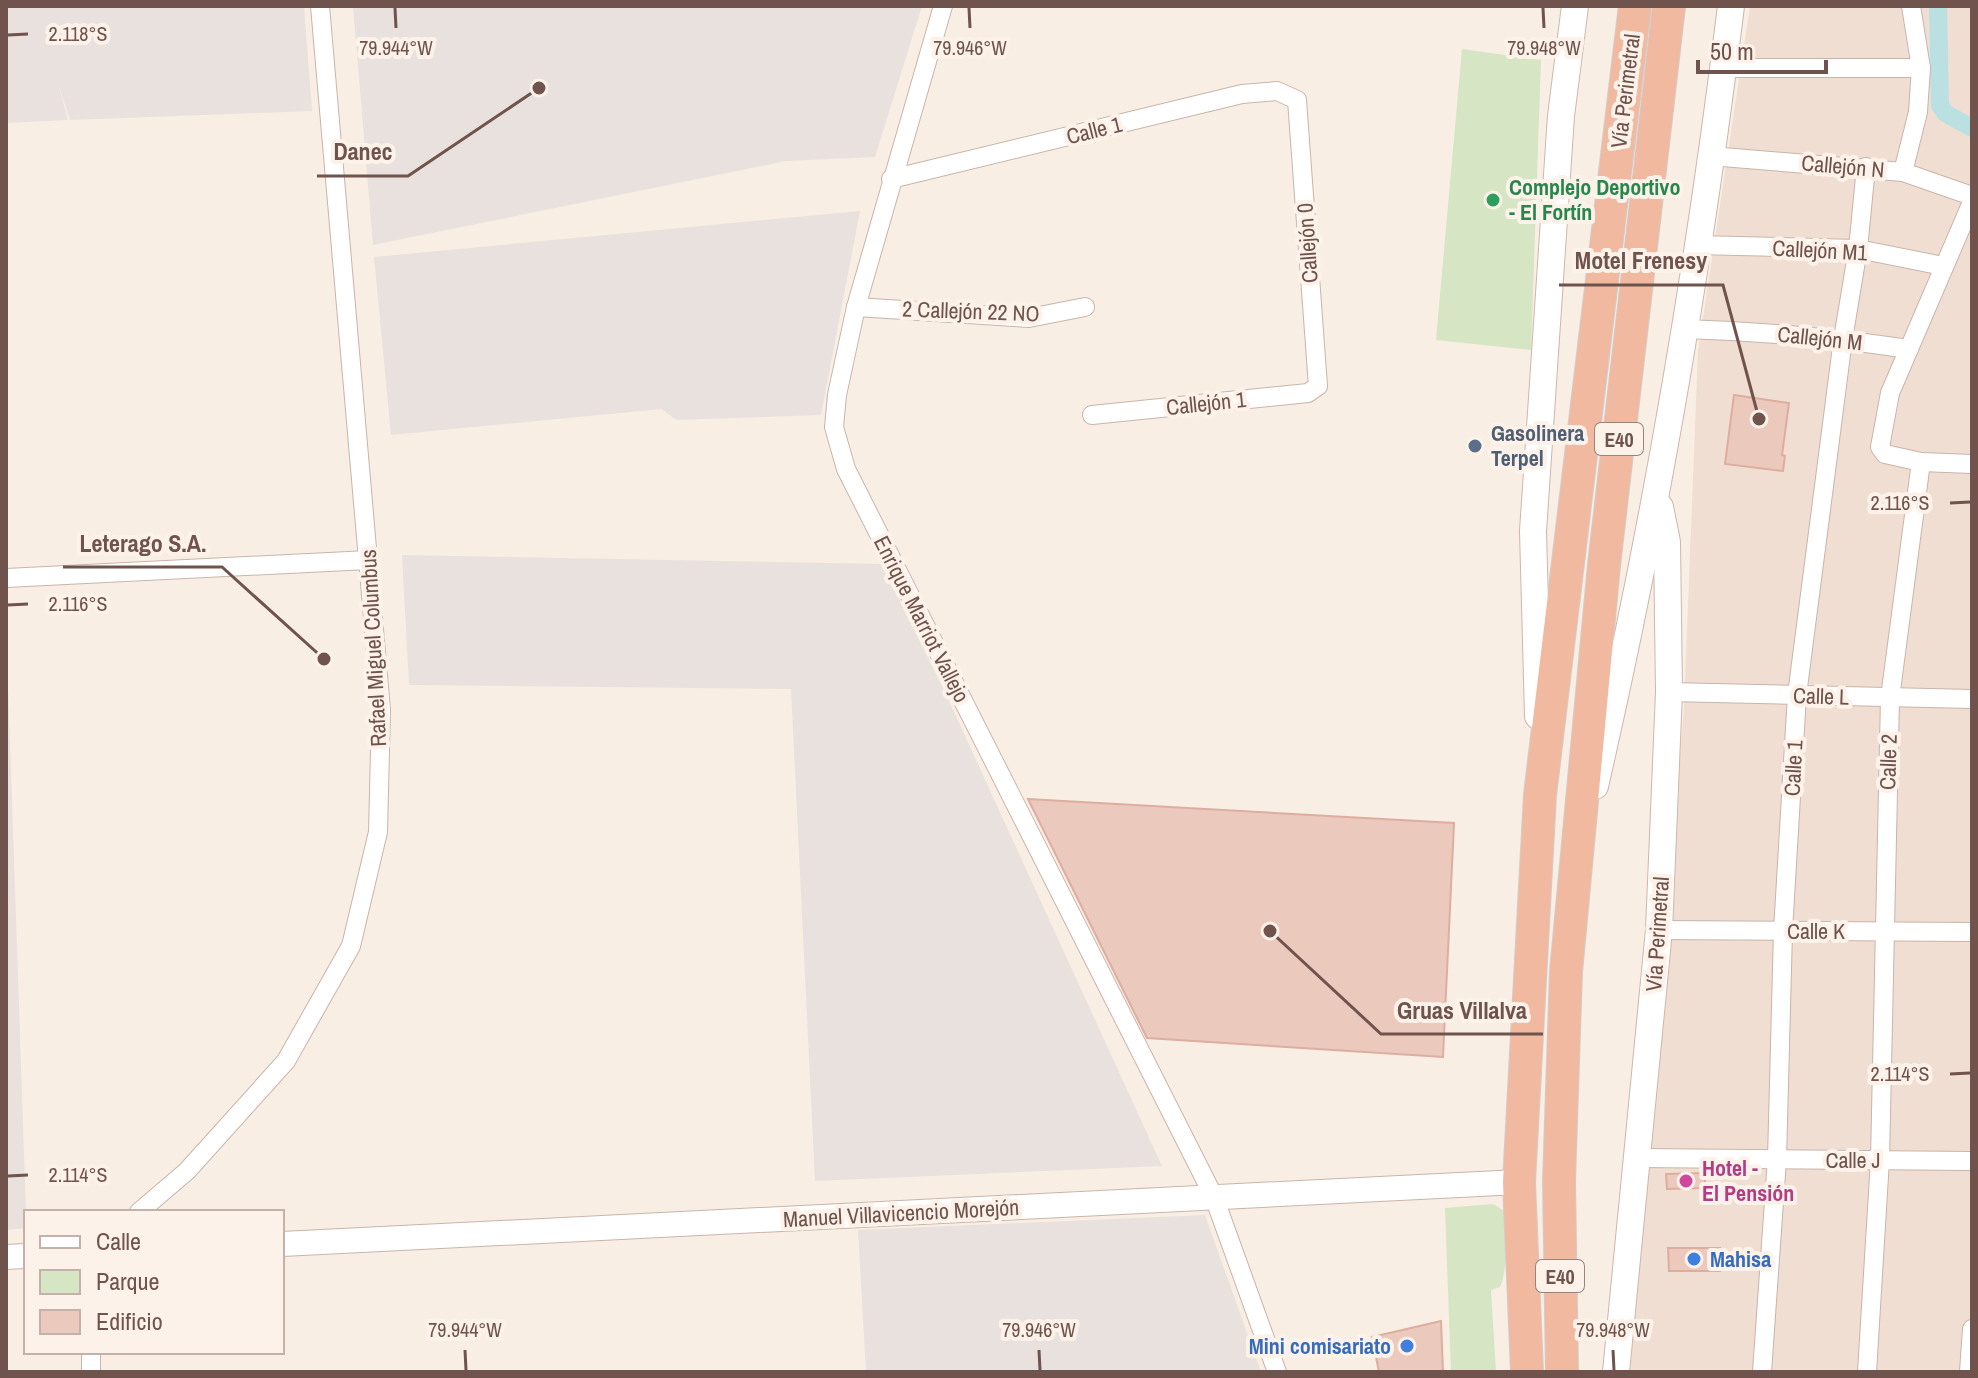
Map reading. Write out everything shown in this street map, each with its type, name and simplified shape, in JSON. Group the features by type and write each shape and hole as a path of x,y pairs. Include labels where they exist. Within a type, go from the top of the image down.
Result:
{"highway":[{"name":"Vía Perimetral","path":"1527,1372 1519,1182 1540,795 1635,6"},
{"name":"Vía Perimetral","path":"1562,1372 1559,1166 1566,972 1604,565 1669,6"},
{"path":"1561,1317 1574,1372"}],"main road":[{"name":"Vía Perimetral","path":"1540,795 1533,531 1561,116 1575,6"},
{"name":"Vía Perimetral","path":"1574,873 1634,617 1657,496 1731,6"},
{"name":"Vía Perimetral","path":"1616,1372 1659,930 1669,692 1667,542 1657,496"}],"street":[{"name":"Rafael Miguel Columbus","path":"141,1210 187,1171 286,1061 351,946 378,832 381,710 320,6"},
{"name":"Enrique Marriot Vallejo","path":"943,6 856,307 837,395 834,427 846,469 1214,1197 1277,1372"},
{"path":"1903,172 1918,112 1921,68 1911,6"},
{"path":"1723,68 1921,68"},
{"name":"Calle 1","path":"891,179 1242,94 1277,91 1297,100"},
{"name":"Callejón 0","path":"1297,100 1318,386"},
{"name":"Callejón N","path":"1710,156 1903,172 1972,199"},
{"name":"Calle 1","path":"1762,1372 1777,1159 1783,931 1797,695 1843,339 1858,249 1866,167"},
{"path":"1972,199 1890,393 1880,447 1885,454 1921,462 1972,464"},
{"name":"Callejón M1","path":"1697,245 1858,249 1943,266"},
{"name":"2 Callejón 22 NO","path":"856,307 1029,318 1085,307"},
{"name":"Callejón M","path":"1684,329 1843,339 1909,349"},
{"name":"Callejón 1","path":"1092,415 1308,393 1318,386"},
{"name":"Calle 2","path":"1867,1372 1880,1160 1890,698 1921,462"},
{"path":"6,578 368,560"},
{"name":"Calle L","path":"1669,692 1972,699"},
{"name":"Calle K","path":"1659,930 1972,932"},
{"name":"Calle J","path":"1637,1158 1972,1161"},
{"name":"Manuel Villavicencio Morejón","path":"284,1244 1519,1182"},
{"path":"1969,1372 1972,1329"}],"shaded area":[{"path":"6,6 304,6 312,111 70,120 58,83 68,120 6,123"},
{"path":"353,6 922,6 875,157 786,161 373,245"},
{"path":"1750,6 1972,6 1972,1372 1630,1372 1684,707 1698,351"},
{"path":"860,211 821,415 676,420 662,409 391,435 374,257"},
{"path":"402,555 882,564 944,690 1162,1166 815,1181 791,689 409,685"},
{"path":"6,625 25,1210 24,1228 6,1230"},
{"path":"1205,1215 1261,1372 866,1372 858,1230"}],"green space":[{"name":"Complejo Deportivo - El Fortín","path":"1462,49 1541,60 1531,350 1436,340"},
{"path":"1493,1204 1503,1210 1507,1237 1500,1287 1491,1290 1496,1372 1451,1372 1445,1208"}],"building":[{"path":"1734,395 1789,403 1782,455 1785,456 1783,471 1725,464"},
{"path":"1028,799 1454,823 1443,1057 1147,1038"},
{"name":"Hotel - El Pensión","path":"1705,1173 1705,1188 1667,1189 1666,1174"},
{"name":"Mahisa","path":"1668,1248 1720,1248 1720,1271 1669,1271"},
{"name":"Mini comisariato","path":"1441,1321 1443,1372 1379,1372 1372,1337"}],"waterway":[{"path":"1938,6 1940,105 1945,113 1972,128"}],"place":[{"name":"Danec","path":"539,88"},
{"name":"Complejo Deportivo - El Fortín","path":"1493,200"},
{"name":"Motel Frenesy","path":"1759,419"},
{"name":"Gasolinera Terpel","path":"1475,446"},
{"name":"Leterago S.A.","path":"324,659"},
{"name":"Gruas Villalva","path":"1270,931"},
{"name":"Hotel - El Pensión","path":"1686,1181"},
{"name":"Mahisa","path":"1694,1259"},
{"name":"Mini comisariato","path":"1407,1346"}]}
